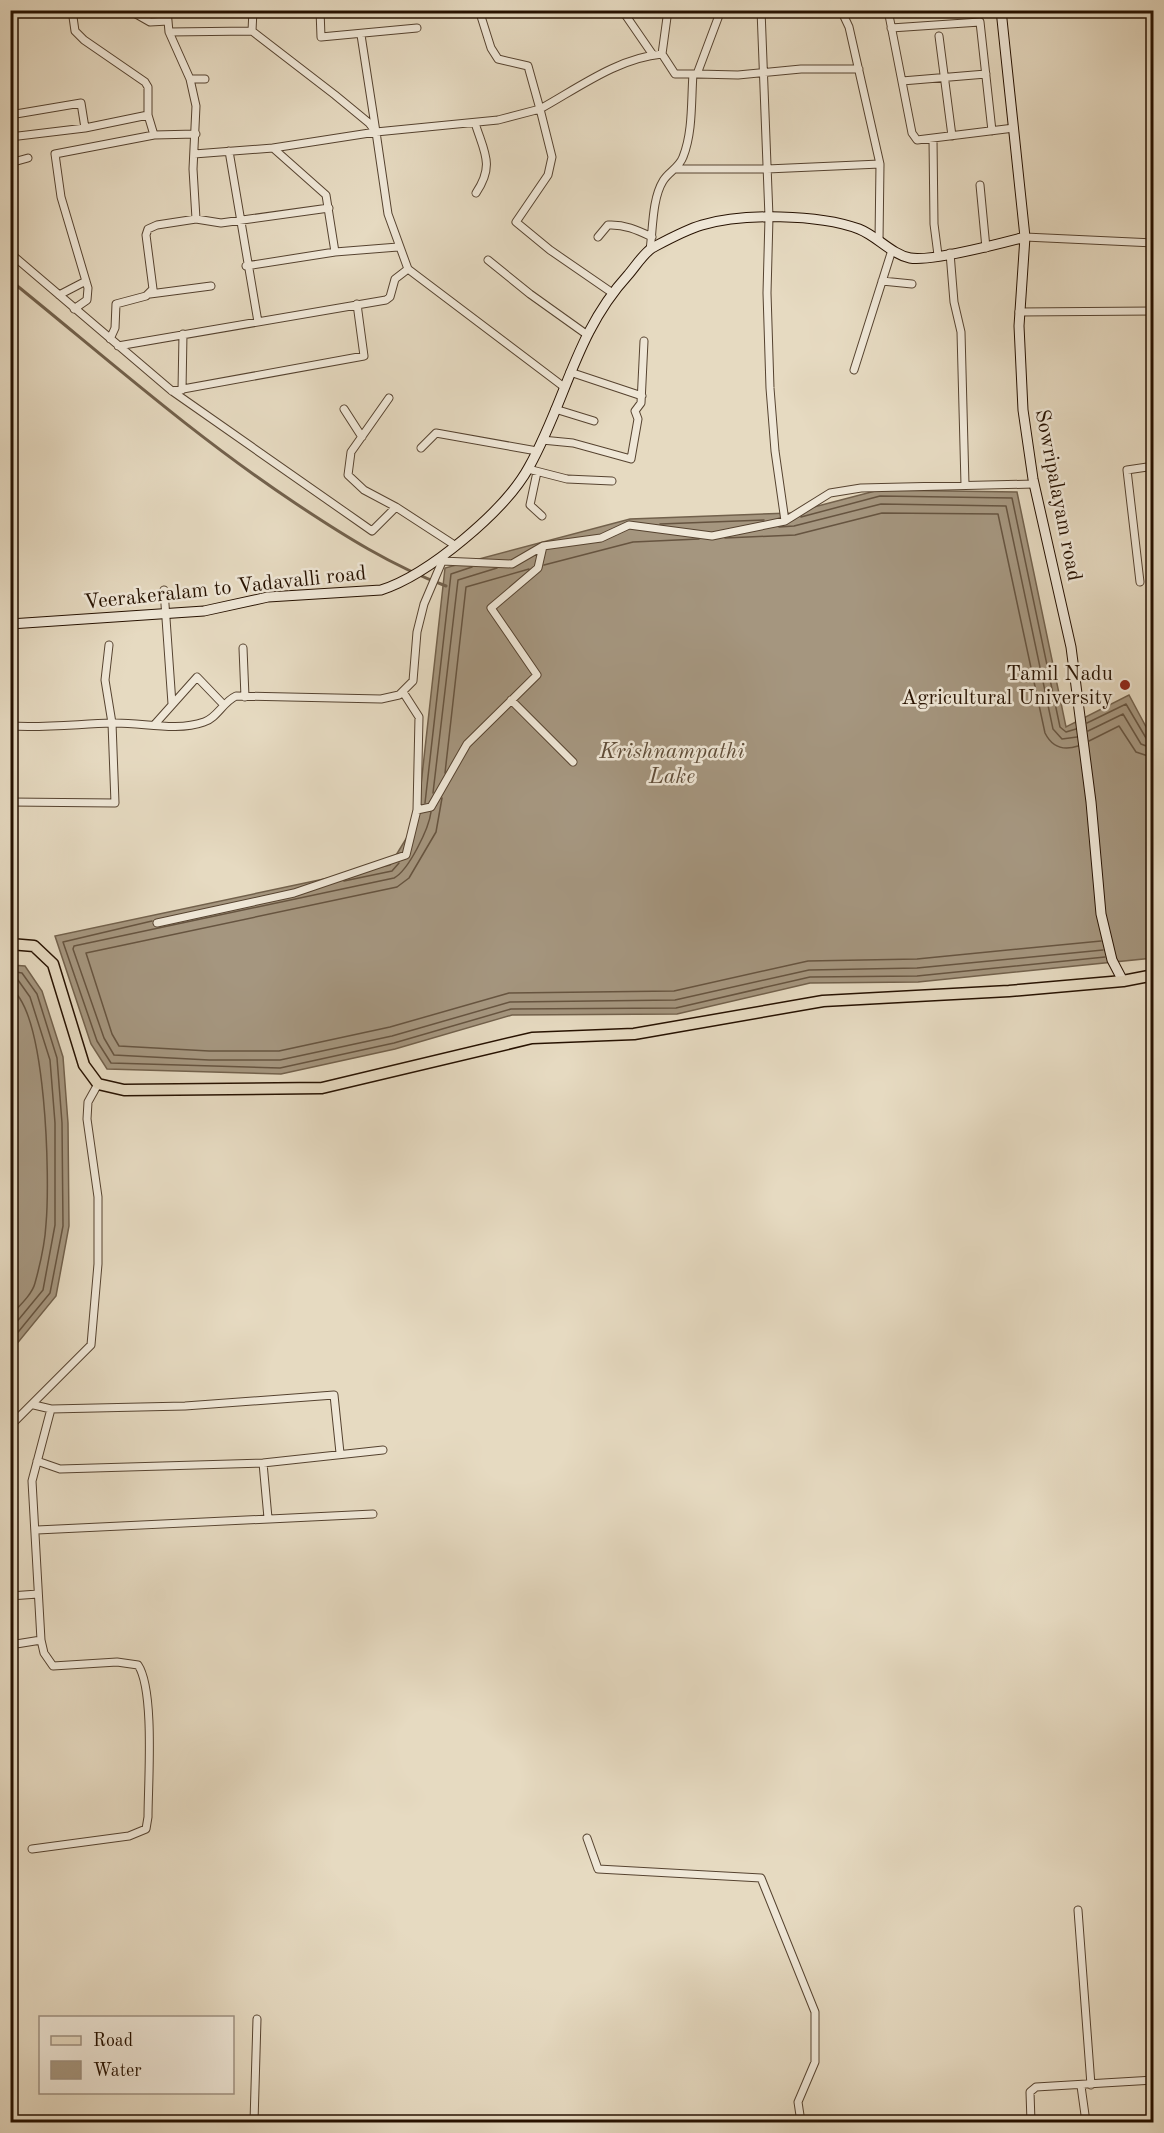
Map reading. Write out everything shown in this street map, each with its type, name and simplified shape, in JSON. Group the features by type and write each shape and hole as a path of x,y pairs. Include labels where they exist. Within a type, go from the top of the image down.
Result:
{"main road":[{"path":"10,944 34,946 53,964 84,1065 98,1084 124,1090 322,1088 532,1038 634,1034 824,1001 1009,991 1123,981 1154,975"}],"street":[{"path":"72,10 75,31 84,40 145,82 148,87 148,115 154,135"},
{"path":"129,10 150,22 168,21"},
{"path":"167,10 169,32 190,79 196,106 194,154 196,219"},
{"path":"252,32 253,10"},
{"path":"320,10 321,38 417,28"},
{"path":"479,10 491,48 498,59 528,66 552,157 549,175 516,222 550,250 611,292"},
{"path":"622,10 653,55"},
{"path":"668,10 662,54 675,74 859,69"},
{"path":"650,250 658,195 663,180 677,169 689,139 695,74 721,10"},
{"path":"761,10 770,218 767,292 770,377 775,451 785,521"},
{"path":"841,10 849,27 880,164 879,241"},
{"path":"888,10 912,133 917,140 1014,129"},
{"name":"Sowripalayam road","path":"1001,10 1026,237 1019,312 1023,410 1034,484 1071,647 1091,802 1101,914 1112,960 1123,981"},
{"path":"891,28 980,22 992,131"},
{"path":"169,32 252,32 343,102 376,132"},
{"path":"361,35 388,214 408,268 564,387"},
{"path":"939,36 952,136"},
{"path":"194,154 273,148 376,132 498,120 540,109 608,70 662,54"},
{"path":"902,81 986,74"},
{"path":"190,79 205,79"},
{"path":"10,115 81,104 85,128"},
{"path":"10,137 85,128 148,115"},
{"path":"475,123 487,156 487,177 476,193"},
{"path":"74,309 87,300 86,281 61,197 55,154 154,135 196,134"},
{"path":"933,139 934,224 938,255"},
{"path":"273,148 326,195 335,252"},
{"path":"228,152 246,267 258,322"},
{"path":"10,163 28,158"},
{"path":"677,169 767,169 880,164"},
{"path":"980,185 986,248"},
{"path":"150,294 153,281 146,235 148,229 157,225 196,219 221,224 329,208"},
{"path":"650,250 701,225 734,219 770,218 822,221 859,229 909,258 986,248 1026,237 1154,243"},
{"path":"598,237 608,225 616,225 634,229 652,237"},
{"path":"246,267 335,252 399,247"},
{"name":"Veerakeralam to Vadavalli road","path":"10,624 204,611 268,597 381,590 428,565 442,561 533,471 537,451 586,334 611,292 650,250"},
{"path":"854,370 892,250"},
{"path":"10,253 172,391 372,531 396,507"},
{"path":"950,253 954,302 961,332 965,485"},
{"path":"488,260 530,294 586,334"},
{"path":"118,346 390,297 395,279 408,268"},
{"path":"59,295 86,281"},
{"path":"882,281 912,284"},
{"path":"110,339 115,328 116,304 150,294 211,286"},
{"path":"172,391 364,356 357,304"},
{"path":"1019,312 1154,311"},
{"path":"182,390 183,334"},
{"path":"542,440 573,443 631,459 638,419 635,411 641,404 642,396 644,341"},
{"path":"570,372 619,391 642,396"},
{"path":"388,398 351,452 348,475 364,490 396,507 456,546"},
{"path":"344,409 362,437"},
{"path":"555,409 594,421"},
{"path":"422,448 436,433 537,451"},
{"path":"1140,582 1126,470 1154,466"},
{"path":"542,516 530,505 533,471 567,478 612,481"},
{"path":"10,726 81,726 112,723 185,726 207,722 223,704 236,696 381,699 403,692 413,681 417,632 424,604 442,561 512,564 543,546 601,538 629,525 712,536 785,521 830,493 886,486 1034,484"},
{"path":"417,810 431,807 467,744 537,675 491,608 538,568 543,546"},
{"path":"164,590 172,704"},
{"path":"10,802 116,803 112,723 105,680 109,645"},
{"path":"243,648 245,696"},
{"path":"155,724 198,677 223,704"},
{"path":"157,923 294,892 405,855 417,810 419,717 403,692"},
{"path":"511,700 573,762"},
{"path":"10,1426 34,1405 91,1345 98,1264 98,1197 87,1119 88,1102 98,1084"},
{"path":"34,1405 51,1409 185,1406 334,1395 340,1453"},
{"path":"32,1849 129,1836 146,1829 148,1817 148,1701 141,1669 138,1665 117,1662 53,1666 44,1653 41,1640 37,1530 34,1524 32,1481 51,1409"},
{"path":"37,1461 60,1469 262,1463 383,1450"},
{"path":"262,1463 268,1518"},
{"path":"37,1530 373,1514"},
{"path":"10,1596 38,1594"},
{"path":"10,1645 41,1640"},
{"path":"587,1838 598,1869 761,1878 815,2012 815,2062 798,2102 801,2122"},
{"path":"1078,1910 1091,2085"},
{"path":"254,2122 257,2019"},
{"path":"1031,2122 1030,2097 1033,2089 1154,2080"},
{"path":"1081,2086 1086,2122"}],"water":[{"name":"Krishnampathi Lake","path":"879,490 1017,492 1066,727 1129,695 1153,740 1153,958 918,982 810,983 677,1014 512,1015 395,1049 281,1074 107,1069 91,1044 55,936 390,865 417,821 445,568 630,519 791,513"},
{"path":"11,965 25,966 42,991 63,1057 68,1123 69,1226 56,1296 11,1351"}],"waterway":[{"path":"10,280 150,395 258,477 368,549 446,586"}],"place":[{"name":"Tamil Nadu Agricultural University","path":"1125,685"}]}
